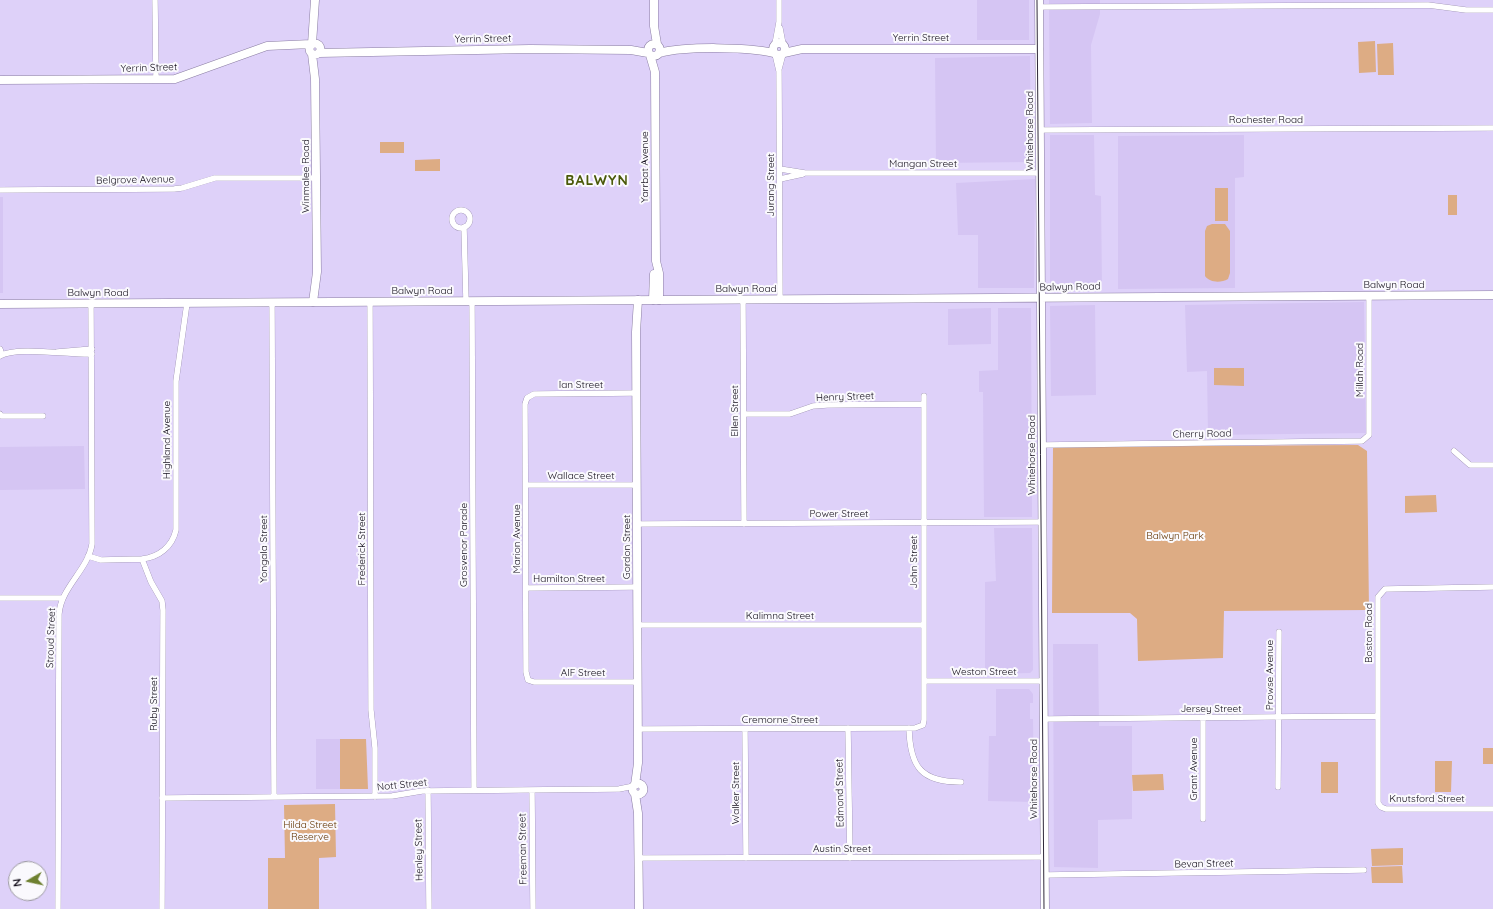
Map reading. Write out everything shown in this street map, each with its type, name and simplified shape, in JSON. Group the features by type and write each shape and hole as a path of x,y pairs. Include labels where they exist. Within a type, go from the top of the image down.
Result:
{"main road":[{"name":"Winmalee Road","path":"315,0 317,302"},
{"name":"Yarrbat Avenue","path":"654,0 656,261 654,272 656,300"},
{"name":"Whitehorse Road","path":"1039,3 1045,909"},
{"name":"Yerrin Street","path":"0,80 179,78 267,46 293,46 334,52 530,49 1039,49"},
{"name":"Balwyn Road","path":"0,304 1493,295"},
{"name":"Gordon Street","path":"635,300 633,320 636,332 638,682 637,789 639,909"}],"street":[{"path":"155,0 156,79"},
{"name":"Jurang Street","path":"779,0 780,299"},
{"path":"1039,3 1428,5 1466,10 1493,10"},
{"name":"Rochester Road","path":"1040,130 1493,128"},
{"name":"Mangan Street","path":"780,169 805,173 1040,173"},
{"name":"Mangan Street","path":"780,178 805,173"},
{"name":"Belgrove Avenue","path":"0,190 174,189 186,188 216,178 316,178"},
{"name":"Grosvenor Parade","path":"464,227 469,301 474,790"},
{"name":"Millah Road","path":"1362,441 1369,435 1369,296"},
{"name":"Ellen Street","path":"743,299 744,524"},
{"name":"Frederick Street","path":"370,301 371,702 374,742 375,797"},
{"name":"Highland Avenue","path":"142,559 154,556 166,548 173,538 176,530 176,381 187,302"},
{"name":"Yongala Street","path":"272,302 274,796"},
{"name":"Stroud Street","path":"58,909 59,614 63,598 88,556 92,541 91,303"},
{"path":"1,353 28,350 51,353 92,352"},
{"name":"Ian Street","path":"528,397 534,394 636,393"},
{"name":"John Street","path":"922,727 924,720 924,396"},
{"name":"Marion Avenue","path":"528,397 526,404 526,672 528,680"},
{"name":"Henry Street","path":"744,414 790,414 813,406 823,405 924,404"},
{"path":"0,416 43,416"},
{"name":"Cherry Road","path":"1042,445 1362,441"},
{"path":"1454,450 1470,465 1493,465"},
{"name":"Wallace Street","path":"526,485 636,485"},
{"name":"Power Street","path":"636,524 1042,522"},
{"path":"88,556 101,560 142,559"},
{"name":"Ruby Street","path":"142,559 151,582 162,601 164,610 162,909"},
{"name":"Hamilton Street","path":"526,588 637,587"},
{"name":"Boston Road","path":"1378,716 1378,597 1385,589 1493,587"},
{"path":"0,598 63,598"},
{"name":"Kalimna Street","path":"637,625 924,625"},
{"name":"Prowse Avenue","path":"1278,787 1279,632"},
{"name":"AIF Street","path":"528,680 534,682 638,682"},
{"name":"Weston Street","path":"924,682 1044,681"},
{"name":"Jersey Street","path":"1044,719 1378,716"},
{"name":"Knutsford Street","path":"1378,716 1378,803 1381,807 1386,809 1493,809"},
{"name":"Grant Avenue","path":"1203,718 1203,819"},
{"name":"Cremorne Street","path":"638,729 922,727"},
{"name":"Edmond Street","path":"848,728 850,858"},
{"path":"909,728 911,753 924,773 938,780 961,782"},
{"name":"Walker Street","path":"744,729 746,858"},
{"name":"Nott Street","path":"162,798 274,796 375,797 398,796 428,790 637,789"},
{"name":"Henley Street","path":"428,790 429,909"},
{"name":"Freeman Street","path":"532,790 533,909"},
{"name":"Austin Street","path":"639,858 1045,857"},
{"name":"Bevan Street","path":"1045,875 1364,870"}],"shaded area":[{"path":"977,0 1029,0 1029,40 977,40"},
{"path":"1049,0 1100,0 1100,14 1091,45 1092,123 1050,124"},
{"path":"1030,56 1031,162 936,163 935,58"},
{"path":"1050,135 1094,135 1095,195 1101,196 1102,289 1050,289"},
{"path":"1244,135 1244,177 1235,178 1235,288 1118,289 1118,136"},
{"path":"1035,179 1034,288 978,288 978,235 958,235 956,183"},
{"path":"0,197 3,197 3,293 0,293"},
{"path":"1364,302 1366,433 1208,435 1207,371 1187,372 1185,305"},
{"path":"1095,305 1096,395 1051,396 1050,306"},
{"path":"991,308 991,344 948,345 948,309"},
{"path":"998,308 1031,308 1032,517 984,517 983,392 979,392 979,371 998,370"},
{"path":"84,446 85,489 0,490 0,447"},
{"path":"994,528 1032,528 1033,670 1030,673 985,674 985,582 996,581"},
{"path":"1053,644 1098,644 1099,726 1132,726 1132,819 1098,820 1098,868 1054,867"},
{"path":"996,689 1029,689 1033,694 1033,703 1030,703 1030,719 1033,719 1034,802 988,801 989,736 996,736"},
{"path":"316,739 340,739 340,789 316,789"}],"green space":[{"path":"1375,41 1376,72 1359,73 1358,42"},
{"path":"1393,43 1394,75 1378,75 1377,44"},
{"path":"380,142 404,142 404,153 380,153"},
{"path":"440,159 440,171 415,171 415,160"},
{"path":"1215,188 1228,188 1228,221 1215,221"},
{"path":"1448,195 1457,195 1457,215 1448,215"},
{"path":"1212,224 1225,224 1230,231 1230,273 1228,279 1216,282 1205,276 1205,231 1207,226"},
{"path":"1214,368 1244,368 1244,386 1214,385"},
{"name":"Balwyn Park","path":"1358,445 1367,451 1369,610 1224,611 1223,658 1138,661 1137,619 1130,613 1052,613 1053,447"},
{"path":"1436,495 1437,512 1405,513 1405,496"},
{"path":"340,739 366,739 368,789 340,789"},
{"path":"1483,748 1493,748 1493,764 1483,764"},
{"path":"1435,761 1452,761 1451,792 1435,792"},
{"path":"1321,762 1338,762 1338,793 1321,793"},
{"path":"1163,774 1164,790 1133,791 1132,775"},
{"name":"Hilda Street Reserve","path":"335,804 336,857 319,858 319,909 268,909 268,858 285,858 284,805"},
{"path":"1403,848 1403,865 1372,866 1371,849"},
{"path":"1402,866 1403,883 1372,883 1371,867"}],"tram line":[{"path":"1037,0 1044,909"}],"district":[{"name":"BALWYN","path":"597,181"}]}
